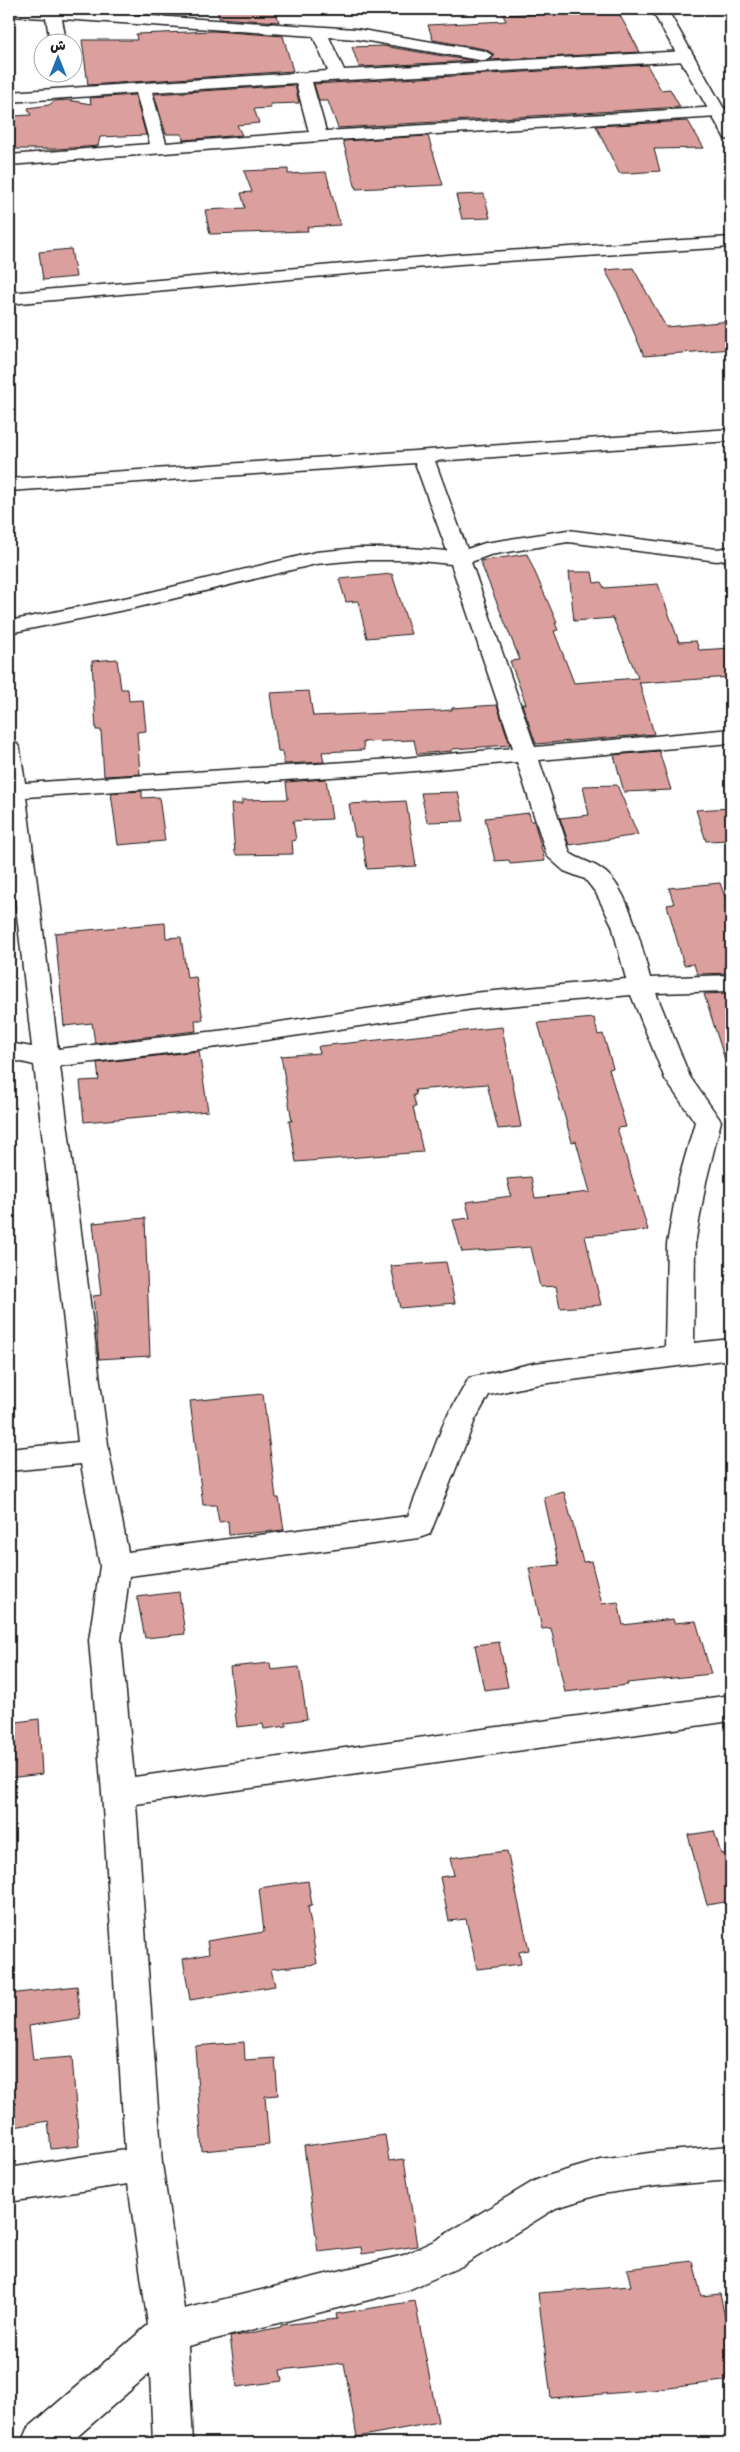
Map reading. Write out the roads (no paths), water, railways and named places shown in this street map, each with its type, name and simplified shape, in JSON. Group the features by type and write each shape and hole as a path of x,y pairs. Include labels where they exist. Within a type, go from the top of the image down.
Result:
{"street":[{"path":"659,9 731,135"},
{"path":"9,11 356,34 529,64"},
{"path":"53,14 56,32"},
{"path":"319,31 338,75"},
{"path":"9,97 67,86 143,88 303,77 686,56"},
{"path":"303,77 319,136"},
{"path":"143,88 160,150"},
{"path":"9,160 160,150 319,136 719,112"},
{"path":"9,299 310,272 654,245 731,242"},
{"path":"9,485 731,435"},
{"path":"423,457 460,560 560,856 572,866 593,874 607,890 624,926 640,986 678,1079 708,1121 692,1182 681,1244 679,1357"},
{"path":"9,626 139,601 316,558 358,554 401,554 460,560 486,549 568,536 717,555 731,554"},
{"path":"12,791 392,766 731,736"},
{"path":"9,749 12,791 47,1059 94,1452 115,1566 105,1640 119,1793 144,2164 168,2332 174,2443"},
{"path":"9,1051 47,1059 226,1038 473,1002 640,986 731,982"},
{"path":"115,1566 419,1526 460,1420 479,1386 534,1374 731,1349"},
{"path":"9,1460 94,1452"},
{"path":"119,1793 731,1708"},
{"path":"41,2443 168,2332 408,2272 449,2253 547,2193 601,2177 656,2169 731,2163"},
{"path":"9,2185 144,2164"}]}
